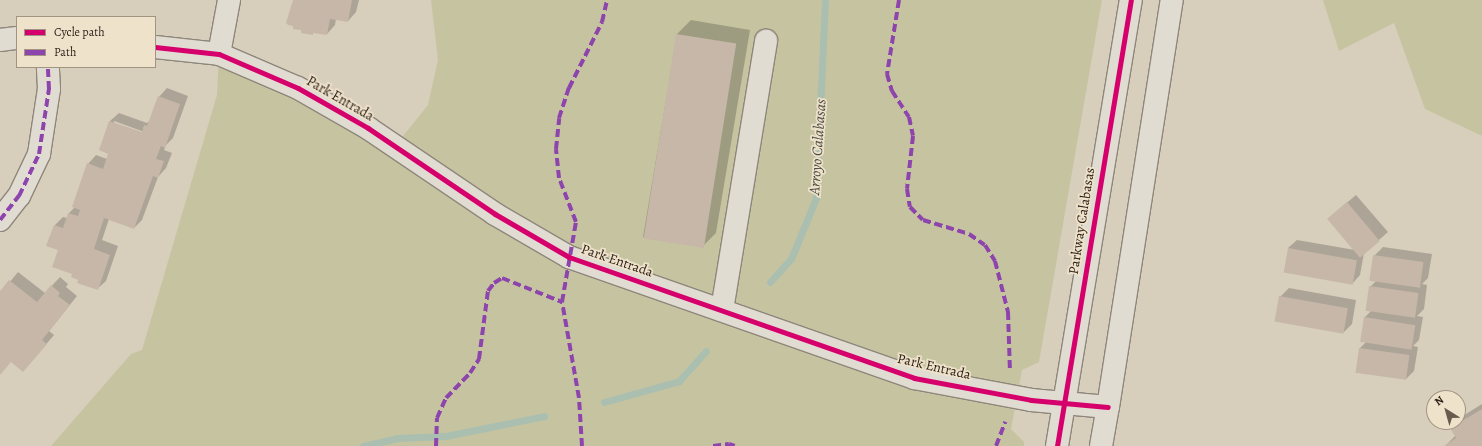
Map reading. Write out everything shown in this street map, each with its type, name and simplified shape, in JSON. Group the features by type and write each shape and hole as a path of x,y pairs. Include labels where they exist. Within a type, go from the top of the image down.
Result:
{"street":[{"path":"219,54 230,0"},
{"name":"Parkway Calabasas","path":"1057,446 1131,0"},
{"path":"1101,446 1172,0"},
{"path":"0,40 16,38"},
{"path":"722,310 766,41"},
{"name":"Park Entrada","path":"156,47 219,54 298,88 368,128 495,214 569,257 914,378 1031,400 1108,408"},
{"path":"0,220 19,196 39,154 49,89 48,68"}],"shaded area":[{"path":"431,0 1102,0 1039,362 1022,370 1011,429 1024,442 1024,446 51,446 131,354 142,350 217,95 219,54 395,146 428,105 438,60"},
{"path":"1323,0 1482,0 1482,136 1425,109 1394,23 1339,51"}],"building":[{"path":"293,0 352,0 348,22 330,19 327,35 301,33 301,30 293,29 293,26 286,23"},
{"path":"676,34 736,44 704,248 644,238"},
{"path":"158,96 180,104 165,148 161,146 156,159 164,161 158,178 153,176 134,229 104,218 94,249 110,255 98,290 77,283 78,280 71,277 72,274 52,267 58,250 46,246 54,225 63,228 68,213 78,216 80,210 72,207 87,163 103,169 108,154 99,150 109,121 142,132 144,125 147,126"},
{"path":"1347,202 1380,241 1360,258 1327,219"},
{"path":"1288,248 1357,260 1353,285 1284,273"},
{"path":"1373,255 1424,262 1420,288 1369,281"},
{"path":"9,280 37,302 51,285 60,293 58,296 70,305 42,340 47,344 23,372 11,362 0,375 0,291"},
{"path":"1369,286 1419,293 1415,318 1366,311"},
{"path":"1279,296 1348,308 1343,334 1274,322"},
{"path":"1364,317 1415,325 1411,350 1360,342"},
{"path":"1359,348 1410,355 1406,380 1356,373"},
{"path":"1482,409 1482,446 1444,446 1456,438 1451,430 1466,430 1466,418"}],"waterway":[{"name":"Arroyo Calabasas","path":"770,282 791,259 816,198 825,0"},
{"name":"Arroyo Calabasas","path":"604,402 679,381 706,351"},
{"name":"Arroyo Calabasas","path":"363,446 397,438 446,436 544,416"}],"marked path":[{"path":"582,446 579,398 562,302 576,222 559,178 556,149 559,118 569,88 602,22 607,0"},
{"path":"899,0 887,74 892,91 909,117 913,136 907,189 910,207 923,220 969,234 985,245 995,261 1008,312 1010,371"},
{"path":"0,220 19,196 39,154 49,89 48,68"},
{"path":"436,446 437,418 446,398 470,373 479,359 488,291 494,283 502,278 562,302"},
{"path":"996,446 1005,422"},
{"path":"713,446 729,444 735,446"}],"cycle path":[{"path":"1057,446 1131,0"},
{"path":"156,47 219,54 298,88 368,128 495,214 569,257 914,378 1031,400 1108,407"}]}
